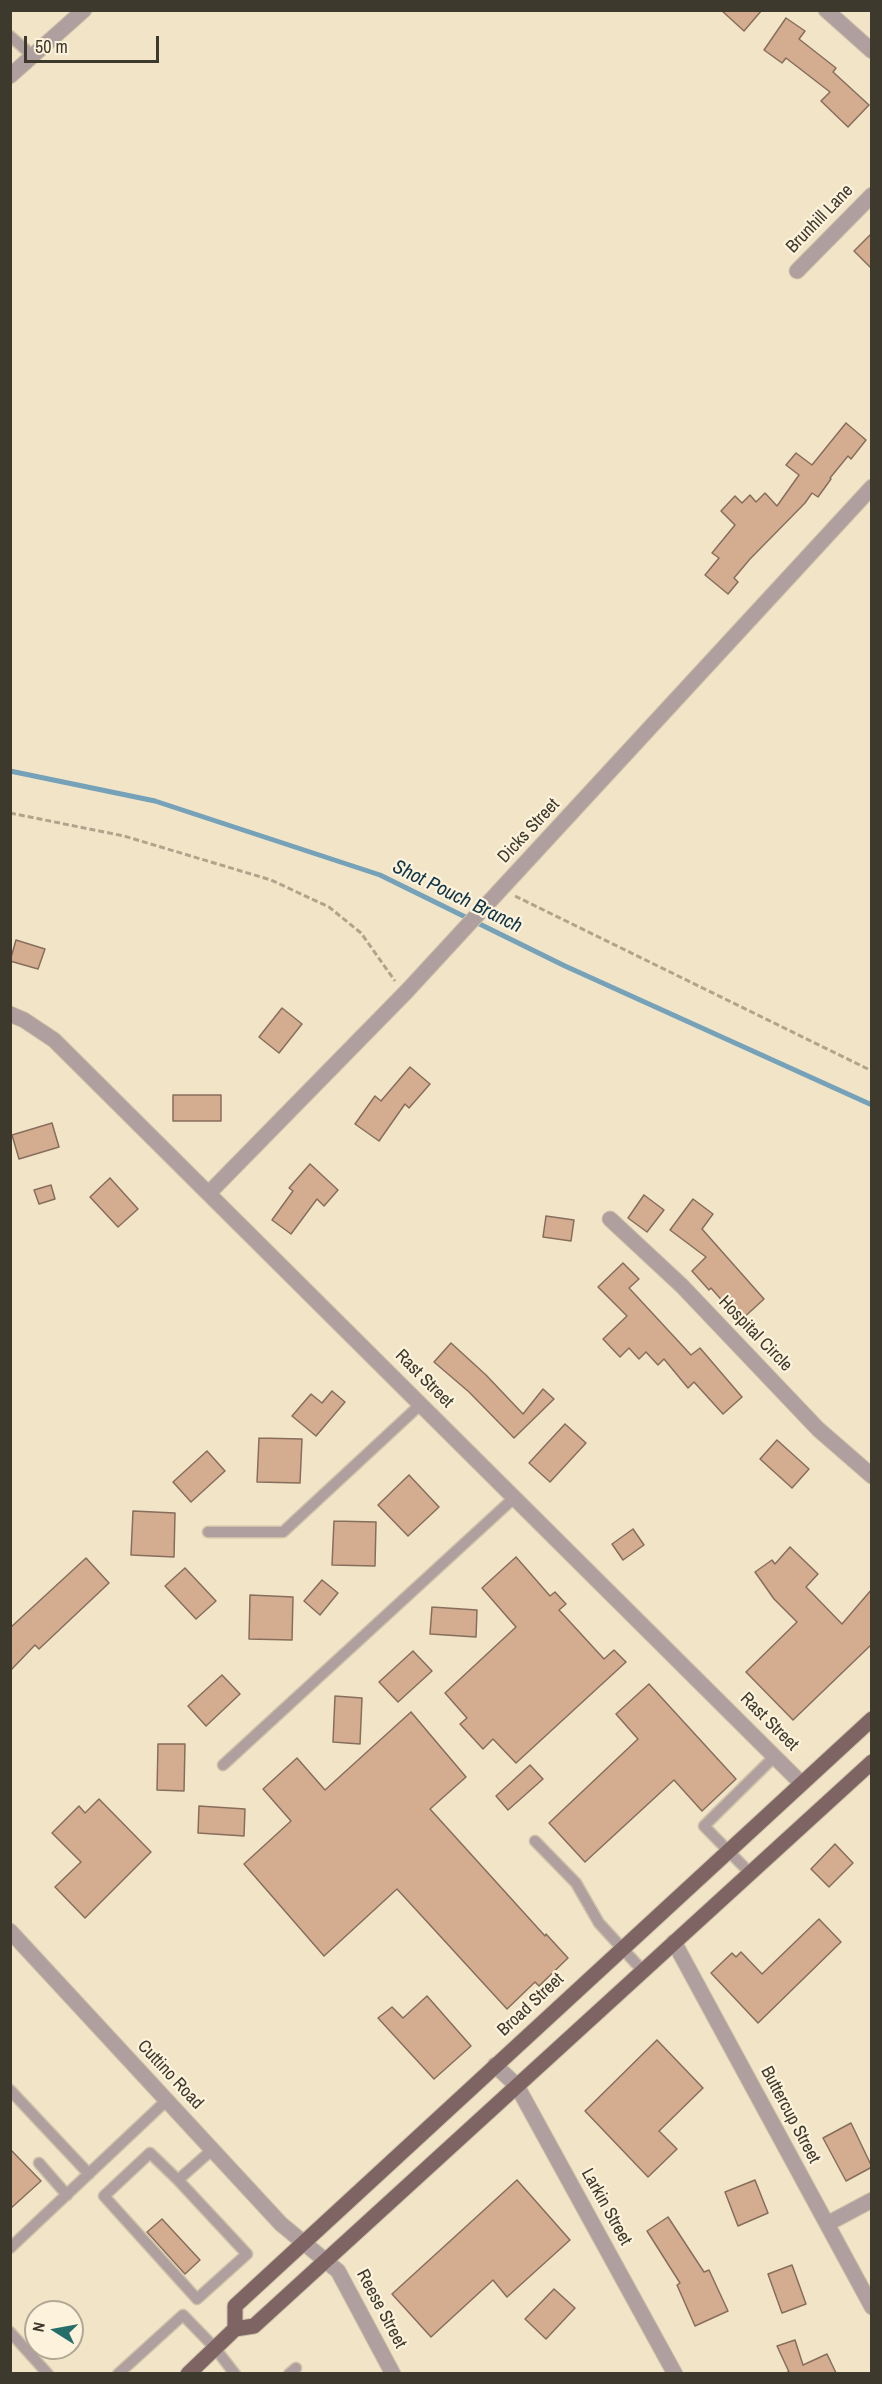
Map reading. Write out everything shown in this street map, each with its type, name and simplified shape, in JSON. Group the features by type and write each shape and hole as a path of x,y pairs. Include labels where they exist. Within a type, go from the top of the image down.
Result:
{"main road":[{"name":"Broad Street","path":"235,2329 235,2306 872,1719"},
{"path":"188,2373 235,2329 254,2326 871,1765"}],"street":[{"path":"10,76 84,10"},
{"path":"826,10 872,51"},
{"name":"Brunhill Lane","path":"797,271 872,195"},
{"name":"Dicks Street","path":"209,1193 490,903 872,487"},
{"name":"Rast Street","path":"10,1014 24,1020 54,1040 801,1783"},
{"name":"Hospital Circle","path":"609,1219 682,1286 818,1428 872,1476"},
{"name":"Cuttino Road","path":"10,1931 281,2223 303,2242"},
{"name":"Buttercup Street","path":"674,1942 872,2307"},
{"name":"Larkin Street","path":"495,2064 518,2085 675,2373"},
{"path":"827,2224 872,2200"},
{"name":"Reese Street","path":"303,2242 338,2271 393,2373"}],"lane":[{"path":"10,36 33,56"},
{"path":"208,1532 283,1532 421,1404"},
{"path":"223,1765 515,1497"},
{"path":"750,1873 704,1826 775,1756"},
{"path":"535,1841 576,1883 599,1923 643,1971"},
{"path":"10,2090 89,2174"},
{"path":"10,2248 167,2100"},
{"path":"178,2180 213,2149"},
{"path":"150,2153 178,2180 247,2254 197,2299 105,2196 150,2153"},
{"path":"39,2163 67,2195"},
{"path":"118,2373 183,2315 235,2373"},
{"path":"10,2332 48,2373"}],"path":[{"path":"10,813 124,836 271,880 329,908 361,933 395,980"},
{"path":"502,890 872,1071"}],"building":[{"path":"721,10 762,10 744,31"},
{"path":"786,18 805,31 799,39 836,68 833,72 869,105 848,127 821,101 830,92 786,58 782,63 764,50"},
{"path":"872,233 872,269 854,251"},
{"path":"846,423 866,440 851,459 848,456 818,497 812,493 750,559 734,578 738,582 728,594 705,575 719,558 712,553 735,525 721,511 735,496 742,503 750,495 756,502 765,493 777,506 799,475 786,465 796,453 812,465"},
{"path":"16,940 45,949 38,969 10,961"},
{"path":"282,1008 302,1024 279,1053 259,1037"},
{"path":"410,1067 430,1084 409,1108 405,1104 379,1141 355,1124 375,1096 381,1101"},
{"path":"173,1095 221,1095 221,1121 173,1121"},
{"path":"52,1123 59,1147 19,1159 12,1135"},
{"path":"310,1164 338,1190 324,1206 317,1199 291,1234 272,1220 293,1191 289,1188"},
{"path":"110,1178 138,1209 118,1227 90,1197"},
{"path":"51,1185 55,1199 39,1204 34,1190"},
{"path":"644,1195 664,1210 647,1232 628,1218"},
{"path":"693,1199 713,1214 702,1229 764,1299 740,1321 711,1288 709,1290 692,1271 706,1257 670,1230"},
{"path":"546,1216 574,1220 571,1241 543,1237"},
{"path":"623,1263 639,1279 629,1288 691,1355 700,1348 742,1397 723,1414 694,1382 688,1388 664,1359 658,1365 646,1352 639,1359 629,1348 620,1357 603,1339 627,1316 598,1287"},
{"path":"451,1343 523,1414 543,1389 554,1399 514,1438 469,1392 434,1362"},
{"path":"332,1391 345,1402 316,1436 292,1416 311,1394 322,1403"},
{"path":"565,1424 586,1443 550,1482 529,1463"},
{"path":"259,1438 302,1439 300,1483 257,1482"},
{"path":"777,1440 809,1469 792,1488 760,1459"},
{"path":"207,1451 225,1471 191,1502 173,1482"},
{"path":"409,1475 439,1507 408,1536 378,1505"},
{"path":"133,1511 175,1513 174,1557 131,1555"},
{"path":"334,1521 376,1522 375,1566 332,1565"},
{"path":"633,1529 644,1545 623,1560 612,1544"},
{"path":"790,1547 818,1574 806,1587 842,1624 872,1589 872,1644 793,1720 746,1672 797,1622 774,1599 755,1572 772,1560 775,1564"},
{"path":"516,1557 550,1596 555,1592 566,1604 559,1610 604,1659 614,1650 626,1662 516,1763 493,1739 483,1749 460,1724 467,1718 445,1693 516,1627 482,1588"},
{"path":"86,1558 109,1583 39,1649 35,1645 10,1671 10,1628"},
{"path":"185,1568 216,1601 196,1619 165,1586"},
{"path":"322,1580 338,1593 320,1615 304,1601"},
{"path":"250,1595 293,1597 292,1640 249,1639"},
{"path":"432,1607 477,1610 476,1637 430,1634"},
{"path":"413,1651 432,1671 398,1702 379,1682"},
{"path":"222,1675 240,1694 206,1726 188,1706"},
{"path":"649,1684 736,1779 702,1811 674,1780 585,1862 549,1823 638,1739 616,1714"},
{"path":"335,1696 362,1698 360,1744 333,1742"},
{"path":"411,1712 466,1777 430,1809 545,1936 546,1934 568,1958 539,1986 535,1982 507,2009 397,1889 324,1956 244,1864 291,1821 263,1789 297,1758 325,1790"},
{"path":"158,1744 185,1744 184,1791 157,1790"},
{"path":"530,1765 543,1779 508,1810 496,1796"},
{"path":"99,1799 151,1852 85,1918 55,1887 81,1862 52,1833 79,1806 85,1813"},
{"path":"199,1806 245,1809 244,1836 198,1833"},
{"path":"835,1844 853,1863 829,1887 811,1869"},
{"path":"819,1919 841,1942 758,2023 711,1973 732,1953 736,1957 741,1952 762,1974"},
{"path":"427,1996 471,2046 434,2079 378,2018 392,2007 403,2018"},
{"path":"657,2040 703,2088 659,2131 677,2149 648,2177 585,2111"},
{"path":"851,2123 872,2167 846,2181 823,2138"},
{"path":"10,2149 41,2181 10,2209"},
{"path":"517,2180 570,2240 507,2297 493,2280 431,2337 392,2294"},
{"path":"755,2180 768,2213 738,2226 725,2192"},
{"path":"668,2217 704,2272 709,2270 728,2311 695,2326 677,2285 680,2283 647,2231"},
{"path":"162,2219 200,2260 185,2274 147,2232"},
{"path":"792,2265 806,2304 782,2313 768,2274"},
{"path":"554,2289 575,2308 546,2339 525,2319"},
{"path":"795,2340 803,2365 827,2354 836,2373 785,2373 789,2372 777,2346"}],"waterway":[{"name":"Shot Pouch Branch","path":"10,771 155,801 380,875 565,966 872,1105"}]}
